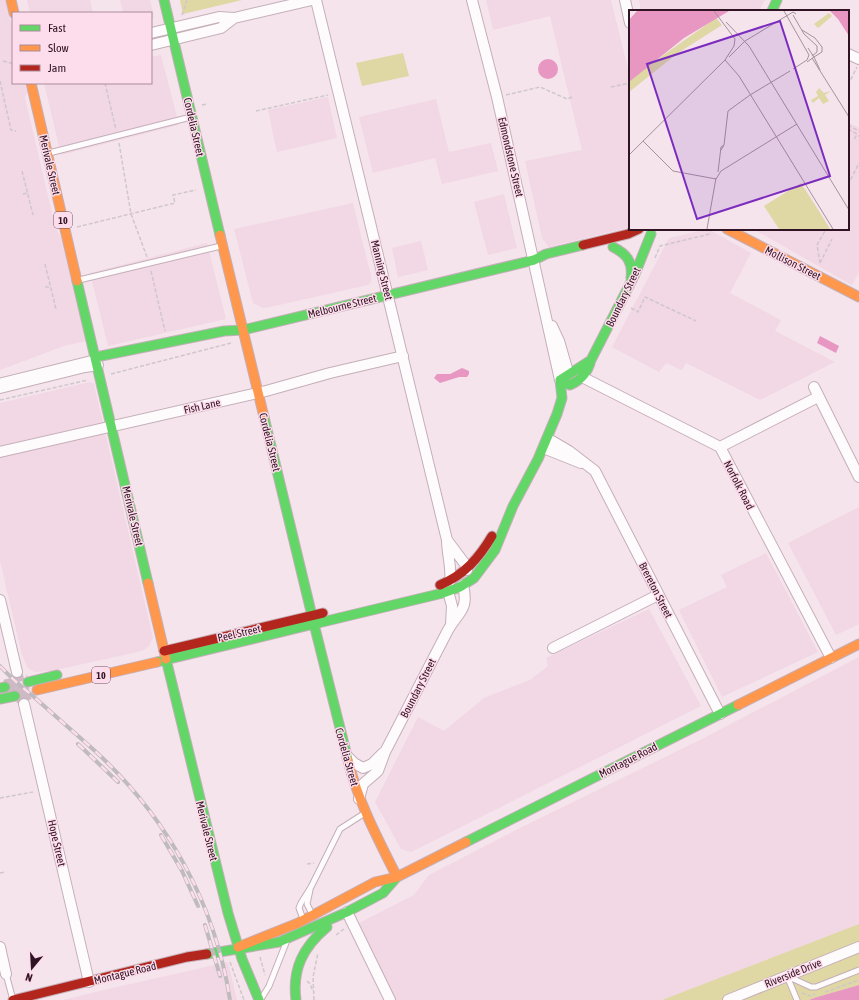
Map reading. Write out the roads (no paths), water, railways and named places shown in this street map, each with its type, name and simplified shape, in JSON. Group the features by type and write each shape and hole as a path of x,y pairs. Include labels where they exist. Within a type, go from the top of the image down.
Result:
{"main road":[{"path":"11,0 14,12"},
{"name":"Cordelia Street","path":"164,0 345,754 359,799 397,877"},
{"path":"773,10 778,0"},
{"name":"Merivale Street","path":"31,84 101,377 162,654 238,947 260,1000"},
{"name":"Melbourne Street","path":"97,361 168,342 231,330 243,330 534,260 546,254 628,234 637,230"},
{"name":"Mollison Street","path":"729,230 859,297"},
{"name":"Melbourne Street","path":"534,260 548,262 634,242 654,231"},
{"name":"Boundary Street","path":"584,378 589,369 592,358 629,286 654,231"},
{"path":"612,247 625,253 630,260 632,270 629,286"},
{"name":"Melbourne Street","path":"97,361 233,338 243,330"},
{"name":"Boundary Street","path":"560,380 568,372 581,368 592,358"},
{"path":"538,459 549,445 568,409 570,385 568,372"},
{"path":"560,380 570,385 579,382 584,378"},
{"path":"449,586 478,559 513,506 538,459 560,407 562,392 560,380"},
{"path":"449,586 463,585 477,575 488,561 498,544 513,506"},
{"path":"463,585 467,570"},
{"name":"Peel Street","path":"37,690 162,654 313,620 449,586"},
{"name":"Montague Road","path":"238,947 303,920 375,882 397,877 859,644"},
{"name":"10","path":"96,666 137,657"},
{"path":"28,682 66,673"},
{"path":"0,699 15,696"},
{"name":"Montague Road","path":"13,1000 187,957 238,947 264,946 289,938 347,912 386,891 397,877"},
{"path":"296,1000 294,978 303,952 317,935 347,912"}],"street":[{"path":"152,33 219,17 234,18 312,0"},
{"name":"Manning Street","path":"316,0 447,540 447,557 451,574 449,586"},
{"name":"Edmondstone Street","path":"472,0 497,97 560,380"},
{"path":"625,0 629,18"},
{"path":"152,45 221,28 234,18"},
{"path":"849,54 859,59"},
{"name":"Edmondstone Street","path":"546,314 559,341 568,372"},
{"name":"Fish Lane","path":"0,452 258,393 403,356"},
{"name":"Melbourne Street","path":"0,388 85,367 97,361"},
{"name":"Norfolk Road","path":"584,378 720,447 831,658"},
{"path":"814,387 859,477"},
{"path":"720,447 818,397"},
{"name":"Brereton Street","path":"549,445 592,467 720,714"},
{"name":"Manning Street","path":"447,540 465,564 467,570"},
{"name":"Boundary Street","path":"359,799 363,784 378,771 385,752 451,624 462,613 465,597 463,585"},
{"name":"Boundary Street","path":"449,586 452,606 451,624"},
{"path":"553,648 658,595"},
{"path":"0,600 17,672"},
{"name":"Hope Street","path":"24,704 89,982"},
{"name":"Boundary Street","path":"345,754 354,763 363,768 372,764 385,752"},
{"path":"347,912 390,1000"},
{"path":"0,947 6,974"},
{"name":"Riverside Drive","path":"728,1000 859,947"}],"lane":[{"path":"48,154 192,117"},
{"path":"78,281 222,245"},
{"path":"0,382 97,361"},
{"path":"303,920 300,906 340,829 365,813"},
{"path":"311,887 307,904 312,915"},
{"path":"260,1000 269,986 289,938"},
{"path":"787,976 811,987 816,987 859,970"},
{"path":"6,974 13,1000"},
{"path":"787,976 797,1000"}],"tunnel":[{"path":"17,672 20,683"},
{"path":"5,687 28,682"},
{"path":"15,696 37,690"}],"railway":[{"path":"0,666 16,682 95,751 121,777 144,804 165,833 184,864 200,896 213,929 223,964 230,1000"},
{"path":"78,744 118,782"},
{"path":"161,835 182,871 198,906"},
{"path":"205,925 220,976"}]}
